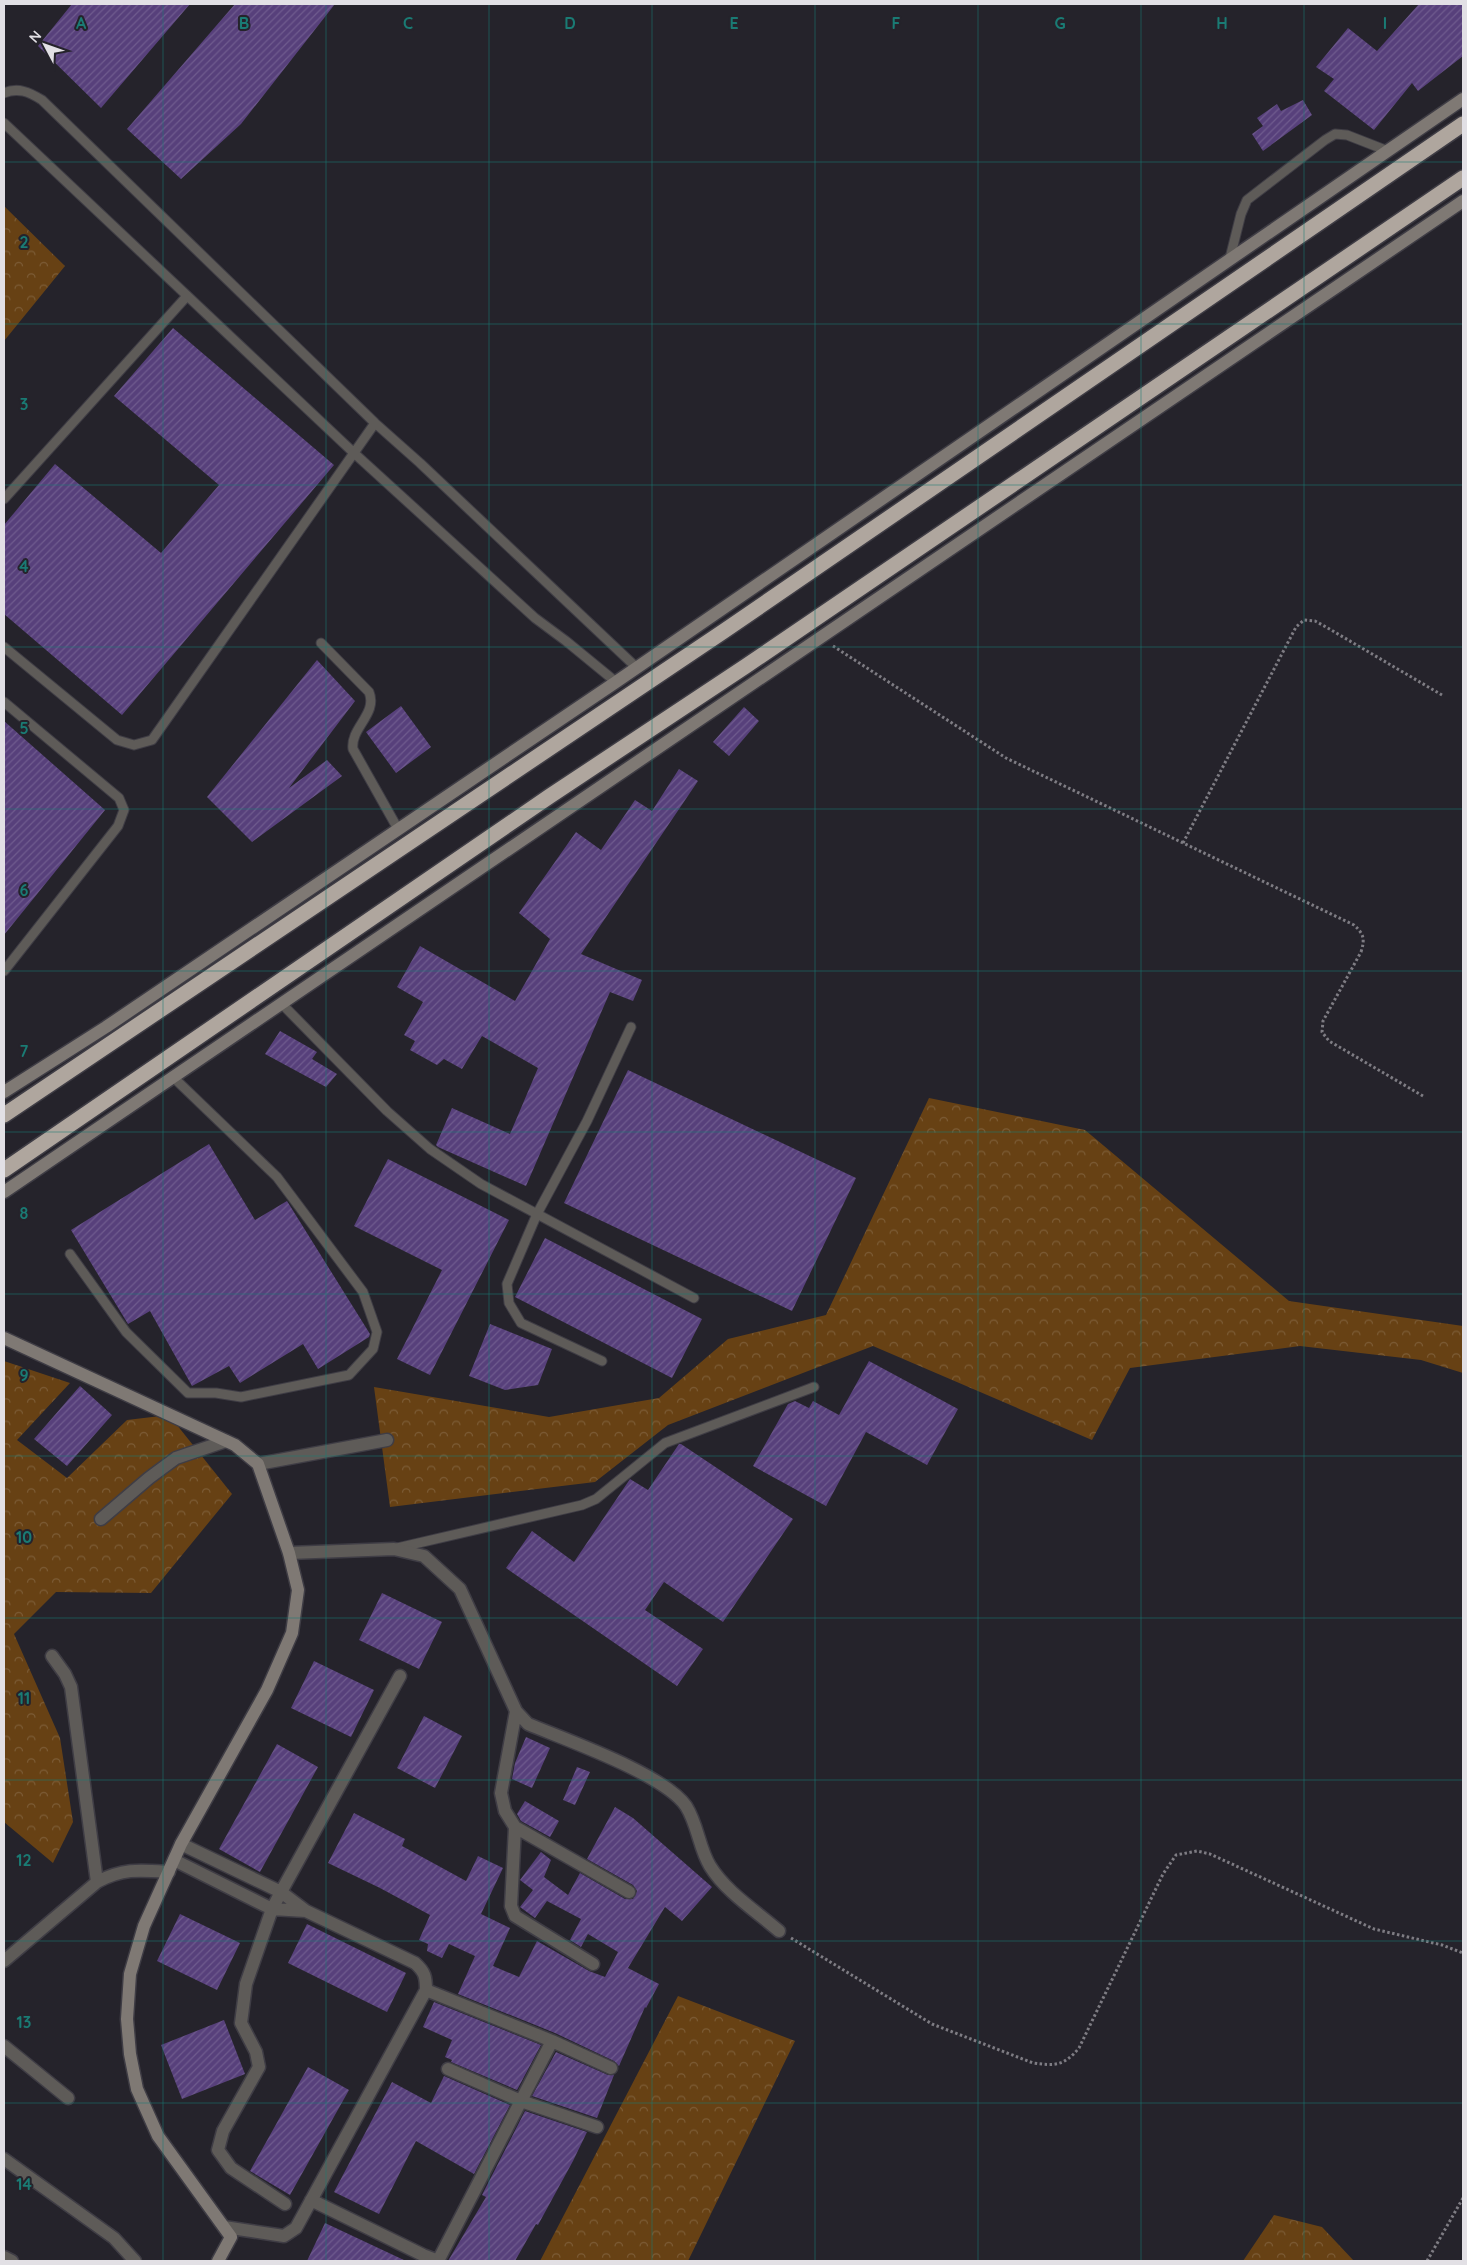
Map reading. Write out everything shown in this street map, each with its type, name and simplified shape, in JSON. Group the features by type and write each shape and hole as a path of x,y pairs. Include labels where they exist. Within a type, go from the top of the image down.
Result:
{"highway":[{"path":"4,1115 724,630 1463,124"},
{"path":"4,1170 550,796 754,660 1463,178"}],"street":[{"path":"4,1092 106,1027 637,668 1463,99"},
{"path":"4,1192 1463,201"},
{"path":"4,1338 235,1445 258,1464 276,1512 298,1590 292,1633 267,1690 181,1844 144,1926 130,1974 127,2019 130,2054 137,2089 158,2136 232,2237 218,2261"},
{"path":"258,1464 387,1440"},
{"path":"101,1519 149,1478 176,1458 226,1441"},
{"path":"289,1553 394,1548 424,1556 460,1589 516,1711 528,1724 640,1772 662,1785 685,1805 698,1830 708,1864 719,1880 779,1931"},
{"path":"52,1656 65,1674 71,1687 97,1882"},
{"path":"285,2204 230,2168 218,2150 223,2131 259,2067 256,2052 241,2023 246,1984 272,1909 400,1676"},
{"path":"516,1711 501,1793 505,1811 515,1827 629,1892"},
{"path":"515,1827 511,1906 515,1916 593,1964"},
{"path":"181,1844 281,1892 306,1911 415,1963 424,1971 426,1990 296,2228 284,2236 224,2227"},
{"path":"4,1960 97,1882 112,1874 128,1870 171,1866 272,1909 306,1911"},
{"path":"426,1990 552,2041 610,2068"},
{"path":"311,2200 423,2255 436,2260 439,2259 552,2041"},
{"path":"4,2046 68,2098"},
{"path":"448,2069 521,2101 597,2127"},
{"path":"4,2159 114,2238 135,2261"},
{"path":"4,2257 12,2261"}],"lane":[{"path":"4,94 11,90 28,91 42,100 375,424 420,463 637,668"},
{"path":"4,123 354,453 535,618 616,682"},
{"path":"1230,258 1241,214 1247,200 1324,140 1335,134 1347,135 1388,151"},
{"path":"4,499 187,296"},
{"path":"4,647 117,740 134,745 152,740 375,424"},
{"path":"321,643 369,692 372,698 371,708 352,740 353,749 398,829"},
{"path":"4,702 120,798 124,810 118,826 4,971"},
{"path":"281,1004 387,1111 430,1148 481,1184 694,1298"},
{"path":"602,1361 521,1323 509,1303 507,1284 537,1214 587,1121 630,1028"},
{"path":"70,1254 126,1332 188,1392 216,1393 241,1397 349,1375 373,1349 377,1332 363,1292 277,1177 173,1077"},
{"path":"394,1548 582,1505 596,1499 665,1443 814,1388"}],"path":[{"path":"1183,843 1296,628 1304,620 1315,621 1442,695"},
{"path":"820,638 1006,758 1354,925 1362,933 1364,941 1361,952 1323,1021 1322,1032 1329,1041 1423,1096"},
{"path":"779,1931 822,1955 932,2024 1033,2063 1048,2065 1060,2064 1070,2058 1078,2048 1163,1874 1176,1856 1186,1852 1197,1851 1225,1860 1374,1929 1442,1945 1463,1953"},
{"path":"1427,2261 1463,2198"}],"green space":[{"path":"4,206 65,266 4,341"},
{"path":"929,1098 1085,1130 1289,1301 1463,1326 1463,1373 1421,1360 1300,1346 1130,1368 1092,1440 873,1346 668,1425 595,1482 390,1507 374,1387 549,1417 659,1398 728,1339 826,1315"},
{"path":"4,1361 70,1383 17,1440 67,1478 127,1420 169,1415 232,1494 151,1593 56,1592 14,1634 60,1738 73,1822 53,1863 4,1822"},
{"path":"678,1996 795,2041 688,2261 540,2261"},
{"path":"1274,2215 1322,2227 1354,2261 1243,2261"}],"building":[{"path":"72,4 190,4 101,108 38,46"},
{"path":"235,4 335,4 241,124 181,179 127,129"},
{"path":"1419,4 1463,4 1463,56 1418,91 1412,83 1374,130 1324,91 1334,79 1316,67 1348,28 1377,51"},
{"path":"1303,100 1312,115 1263,151 1252,134 1263,126 1257,118 1277,104 1281,111"},
{"path":"173,328 334,465 122,715 4,614 4,525 55,464 161,553 219,485 114,396"},
{"path":"317,660 355,701 289,788 327,760 342,776 252,842 207,797"},
{"path":"401,706 431,747 396,773 366,732"},
{"path":"744,707 759,721 729,756 713,742"},
{"path":"4,721 105,810 4,935"},
{"path":"679,769 698,781 581,954 642,980 633,1001 610,992 526,1186 438,1147 436,1145 452,1108 510,1134 538,1068 482,1036 462,1069 444,1059 437,1065 410,1050 415,1041 404,1035 423,1002 397,987 420,946 515,1001 550,939 519,913 576,832 601,850 635,800 652,811"},
{"path":"280,1031 317,1052 312,1059 337,1074 326,1087 265,1054"},
{"path":"628,1070 856,1178 792,1311 564,1203"},
{"path":"209,1144 255,1220 287,1201 370,1334 369,1337 318,1369 303,1344 240,1383 229,1366 192,1386 150,1311 128,1324 71,1230"},
{"path":"388,1159 509,1220 430,1375 397,1359 442,1270 354,1226"},
{"path":"545,1238 702,1319 672,1378 515,1297"},
{"path":"490,1324 552,1349 538,1385 505,1390 469,1376"},
{"path":"869,1361 958,1409 927,1465 866,1432 826,1506 753,1466 788,1404 795,1401 809,1408 813,1401 839,1415"},
{"path":"80,1386 112,1415 67,1466 34,1439"},
{"path":"679,1444 793,1519 723,1622 664,1582 645,1610 703,1649 677,1686 506,1568 532,1531 574,1562 630,1479 648,1490"},
{"path":"382,1593 442,1622 419,1669 359,1640"},
{"path":"314,1661 374,1690 351,1737 291,1708"},
{"path":"424,1716 462,1736 435,1788 397,1768"},
{"path":"526,1737 550,1748 532,1788 512,1779 515,1763"},
{"path":"277,1744 318,1767 260,1872 219,1849"},
{"path":"577,1767 590,1772 575,1805 563,1800"},
{"path":"525,1801 559,1821 550,1837 521,1821 517,1814"},
{"path":"615,1807 633,1818 712,1887 682,1921 665,1907 628,1968 659,1984 645,2007 619,2066 614,2061 555,2033 458,1994 475,1956 449,1944 442,1958 427,1951 428,1944 419,1940 430,1915 328,1863 354,1813 405,1839 402,1846 466,1881 478,1856 503,1868 481,1914 510,1928 493,1966 519,1977 537,1941 589,1971 605,1977 618,1952 588,1934 581,1947 570,1940 581,1919 547,1901 535,1918 520,1907 533,1890 520,1880 541,1852 551,1860 544,1877 568,1895 580,1873 625,1899 633,1899 637,1891 633,1885 587,1859"},
{"path":"180,1914 240,1943 217,1990 157,1961"},
{"path":"307,1924 406,1973 387,2012 288,1963"},
{"path":"434,2002 541,2045 517,2090 451,2062 452,2060 445,2057 452,2040 423,2027"},
{"path":"224,2020 245,2074 182,2099 161,2045"},
{"path":"556,2052 608,2075 614,2075 597,2118 532,2096"},
{"path":"308,2067 349,2090 290,2195 250,2171"},
{"path":"444,2076 510,2105 474,2174 416,2141 379,2214 334,2192 392,2082 431,2103"},
{"path":"525,2111 587,2132 573,2161 538,2225 536,2224 515,2261 448,2261 486,2197 482,2195"},
{"path":"325,2223 406,2261 307,2261"}]}
